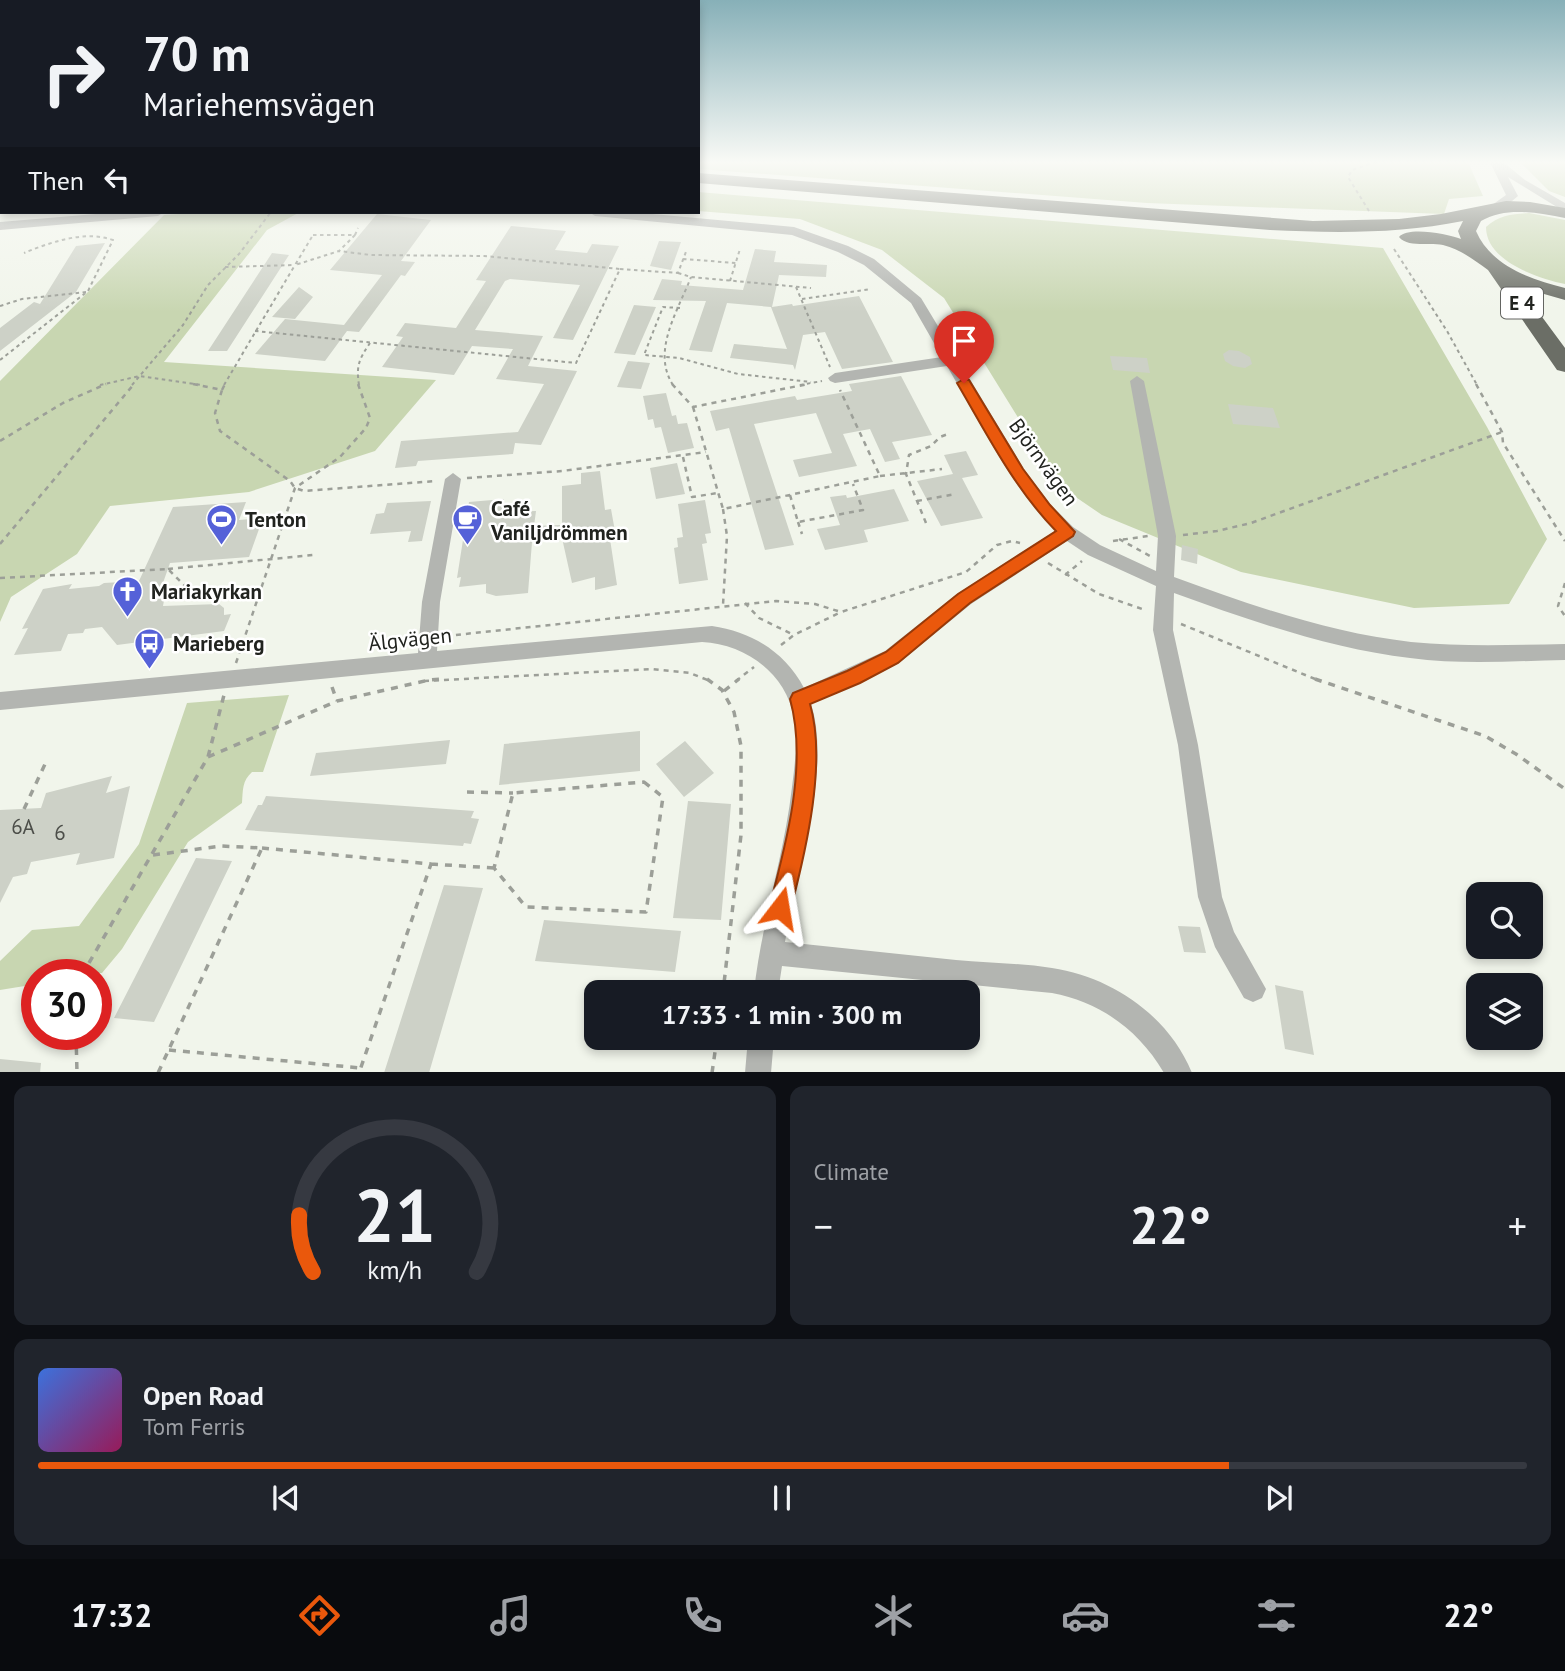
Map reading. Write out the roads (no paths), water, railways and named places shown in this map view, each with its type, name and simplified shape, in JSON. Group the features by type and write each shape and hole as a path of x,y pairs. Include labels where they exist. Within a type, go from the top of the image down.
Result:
{"highway":[{"path":"1039,212 1245,229 1420,237 1458,244 1485,257"},
{"path":"1125,212 1349,227 1431,223 1481,212"},
{"name":"E 4","path":"1486,212 1473,218 1467,231 1471,242 1536,321 1565,365"},
{"name":"E 4","path":"1485,257 1525,281 1565,294"}],"street":[{"path":"0,226 135,214"},
{"name":"Björnvägen","path":"617,214 794,231 844,249 869,262 916,301 1018,473 1044,509 1067,532 1094,550 1165,574 1231,606 1350,639 1409,650 1464,654 1565,652"},
{"path":"835,378 950,361"},
{"path":"1137,381 1167,536 1162,616 1188,745 1210,897 1224,938 1253,989"},
{"path":"427,660 431,602 453,480"},
{"path":"767,980 770,953 794,857 802,804 806,738 805,719 799,699 853,677 892,657 964,598 1037,555 1067,532"},
{"name":"Älgvägen","path":"0,701 716,635 736,639 763,654 783,674 799,699"},
{"path":"770,953 1054,979 1096,993 1128,1011 1155,1038 1178,1072"},
{"path":"758,1072 760,1050"}],"place":[{"name":"Tenton","path":"222,546"},
{"name":"Café Vaniljdrömmen","path":"468,547"},
{"name":"Mariakyrkan","path":"128,618"},
{"name":"Marieberg","path":"150,670"}]}
